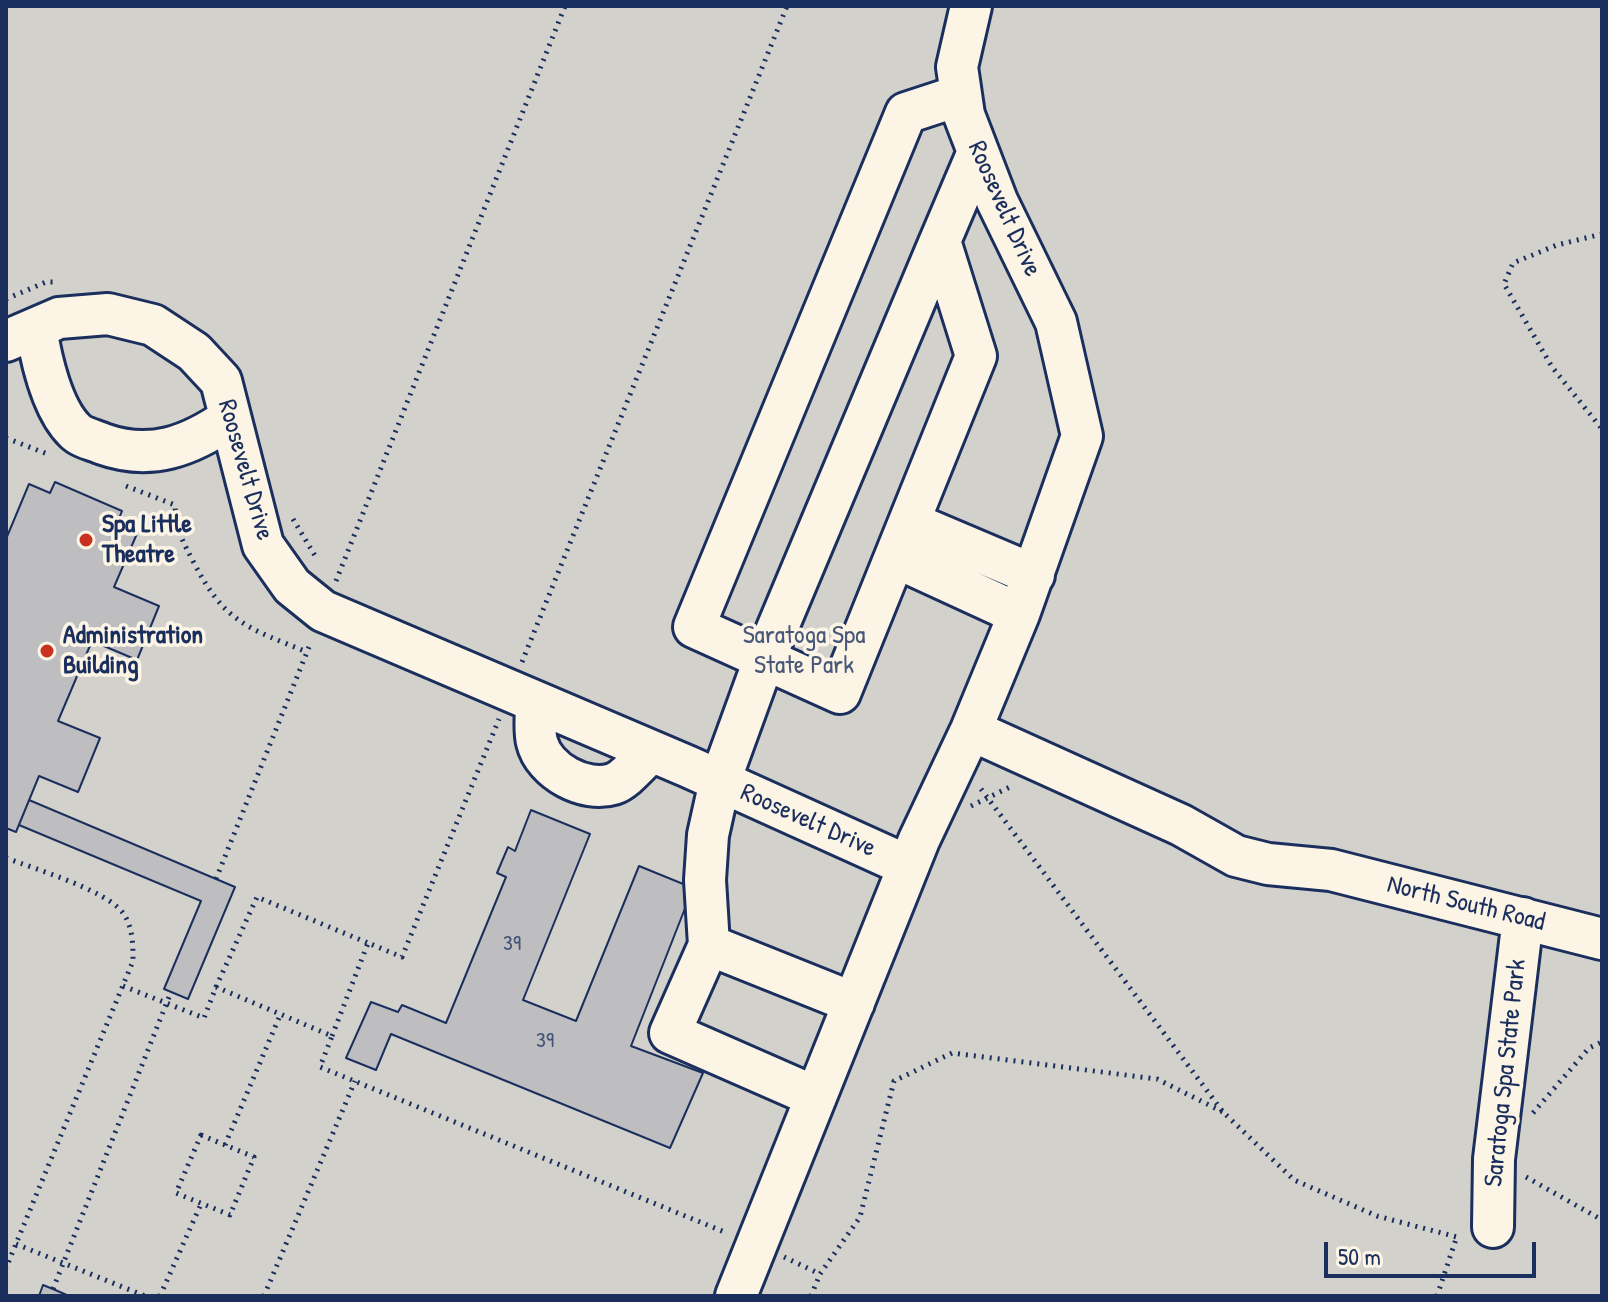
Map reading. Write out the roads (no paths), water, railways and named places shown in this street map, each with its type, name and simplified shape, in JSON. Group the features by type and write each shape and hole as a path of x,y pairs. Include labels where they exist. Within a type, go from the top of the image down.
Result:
{"street":[{"name":"Roosevelt Drive","path":"21,335 59,318 108,314 153,325 194,352 221,381 263,545 292,586 329,598 526,682 651,752 908,866 971,730 1019,614 1082,436 1056,322 997,201 964,115 957,67 971,6"},
{"path":"940,241 976,356 840,693 694,627 906,113 961,95"},
{"path":"816,1097 670,1033 709,945 705,880 708,835 720,781 764,660 977,154"},
{"path":"21,335 41,357 62,415 77,434 133,452 163,451 190,441 230,418"},
{"path":"902,539 1034,575"},
{"path":"902,539 1019,614"},
{"path":"526,682 537,743 547,760 571,781 594,788 616,784 651,752"},
{"name":"North South Road","path":"971,730 1181,825 1263,837 1331,870 1602,939"},
{"path":"736,1296 908,866"},
{"name":"Saratoga Spa State Park","path":"1493,1227 1494,1159 1523,918"},
{"path":"709,945 854,1003"}],"place":[{"name":"Spa Little Theatre","path":"86,540"},
{"name":"Administration Building","path":"47,651"}]}
